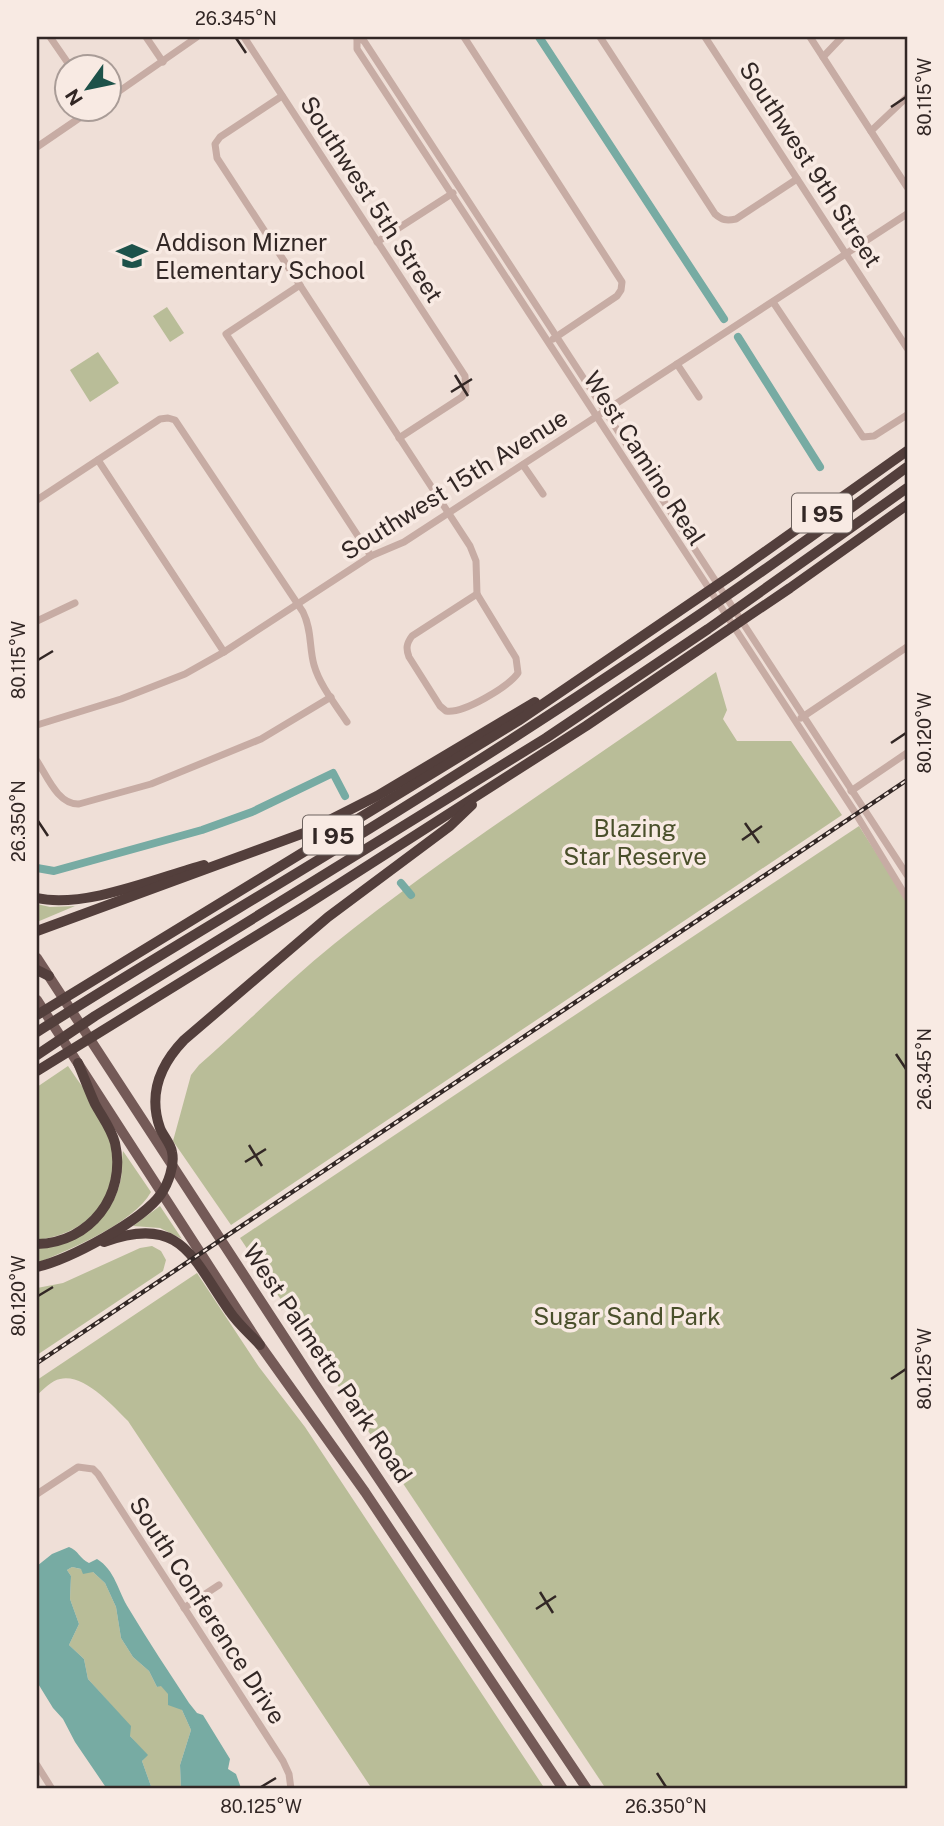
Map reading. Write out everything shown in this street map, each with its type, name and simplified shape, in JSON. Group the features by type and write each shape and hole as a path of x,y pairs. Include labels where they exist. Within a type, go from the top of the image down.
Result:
{"highway":[{"name":"I 95","path":"37,1015 530,713 736,573 907,451"},
{"path":"37,1030 431,790 699,615 907,467"},
{"path":"39,1053 483,778 752,599 907,488"},
{"name":"I 95","path":"37,1073 489,789 715,640 907,505"},
{"path":"37,931 304,834 337,818 584,676"},
{"path":"78,1251 135,1217 162,1193 172,1165 172,1152 162,1133 155,1105 161,1073 173,1052 293,946 364,889 450,826 489,789"},
{"path":"37,898 61,901 84,899 205,864 234,860"},
{"path":"37,970 49,976"},
{"path":"37,1244 65,1240 88,1226 105,1207 116,1181 117,1159 113,1136 96,1106 78,1063"},
{"path":"37,1268 78,1251 133,1234 158,1234 190,1251 232,1315 260,1345"}],"main road":[{"name":"West Palmetto Park Road","path":"37,958 458,1598 587,1789"},
{"name":"West Palmetto Park Road","path":"37,1000 260,1345 365,1492 563,1789"},
{"path":"442,1608 458,1598"}],"street":[{"path":"50,37 60,52"},
{"path":"146,37 163,62"},
{"path":"122,90 197,37"},
{"name":"Southwest 5th Street","path":"244,37 467,383 462,397 399,438"},
{"name":"West Camino Real","path":"356,37 364,41 907,874"},
{"name":"West Camino Real","path":"356,37 357,49 856,814 907,898"},
{"path":"464,37 620,275 622,286 617,296 548,343"},
{"path":"600,37 715,214 724,220 736,219 797,179"},
{"name":"Southwest 9th Street","path":"705,37 907,348"},
{"path":"810,37 907,187"},
{"path":"823,57 842,37"},
{"path":"282,96 220,137 215,147 217,158 473,553 477,594 516,658 518,673 514,679 461,710 446,710 440,706 409,657 406,650 408,642 412,636 477,594"},
{"path":"871,131 907,97"},
{"path":"37,147 74,122"},
{"path":"377,242 460,189"},
{"name":"Southwest 15th Avenue","path":"37,725 144,691 185,674 223,652 371,556 404,542 907,214"},
{"path":"300,285 226,334 371,556"},
{"path":"773,302 859,434 874,436 907,415"},
{"path":"677,364 699,397"},
{"path":"37,500 160,419 170,418 181,425 297,604 309,626 315,668 347,722"},
{"path":"98,460 223,652"},
{"path":"523,465 543,494"},
{"path":"37,621 75,603"},
{"path":"795,723 907,647"},
{"path":"37,761 58,794 67,803 79,804 174,775 261,739 331,697"},
{"path":"851,791 907,753"},
{"name":"South Conference Drive","path":"37,1494 77,1467 86,1466 98,1474 283,1761 289,1774 291,1789"},
{"path":"184,1608 219,1585"},
{"path":"37,1765 52,1789"}],"green space":[{"path":"167,307 184,333 170,342 153,316"},
{"path":"98,352 119,383 90,402 70,370"},
{"name":"Blazing Star Reserve","path":"716,672 727,710 723,719 737,741 791,741 842,815 231,1225 173,1141 191,1075 199,1065 317,959 380,908"},
{"name":"Sugar Sand Park","path":"859,826 907,901 907,1789 606,1789 240,1238"},
{"path":"37,904 50,907 75,906 37,922"},
{"path":"68,1066 106,1125 112,1147 111,1183 105,1198 85,1222 55,1236 37,1240 37,1087"},
{"path":"123,1151 151,1192 143,1203 116,1225 37,1263 37,1248 88,1226 108,1209 120,1183"},
{"path":"160,1206 182,1239 160,1228 133,1226"},
{"path":"152,1246 161,1251 166,1260 163,1271 37,1355 37,1288 63,1283 140,1248"},
{"path":"197,1273 259,1367 305,1427 545,1789 372,1789 128,1421 97,1392 69,1378 57,1380 37,1395 37,1380"},
{"path":"72,1567 93,1572 105,1583 116,1607 121,1638 133,1657 149,1671 157,1687 161,1685 182,1710 191,1730 180,1765 181,1789 152,1789 142,1761 147,1755 130,1736 130,1726 88,1679 84,1659 69,1645 79,1624 70,1599 71,1576 67,1570"}],"water":[{"path":"69,1547 89,1563 97,1559 108,1569 151,1645 189,1703 197,1713 203,1715 230,1759 228,1769 236,1774 241,1788 181,1789 180,1765 191,1730 182,1710 168,1705 168,1694 161,1686 157,1687 149,1671 133,1657 121,1638 116,1607 105,1583 93,1572 83,1574 81,1569 72,1567 67,1570 71,1576 70,1599 79,1624 69,1645 84,1659 88,1679 131,1726 130,1736 148,1755 142,1761 152,1789 107,1789 37,1682 37,1566 52,1554"}],"waterway":[{"path":"539,37 724,319"},
{"path":"738,337 820,467"},
{"path":"37,868 54,871 202,830 252,812 333,773 345,796"},
{"path":"401,883 411,895"}],"railway":[{"path":"37,1363 907,780"}],"place":[{"name":"Addison Mizner Elementary School","path":"132,256"}]}
